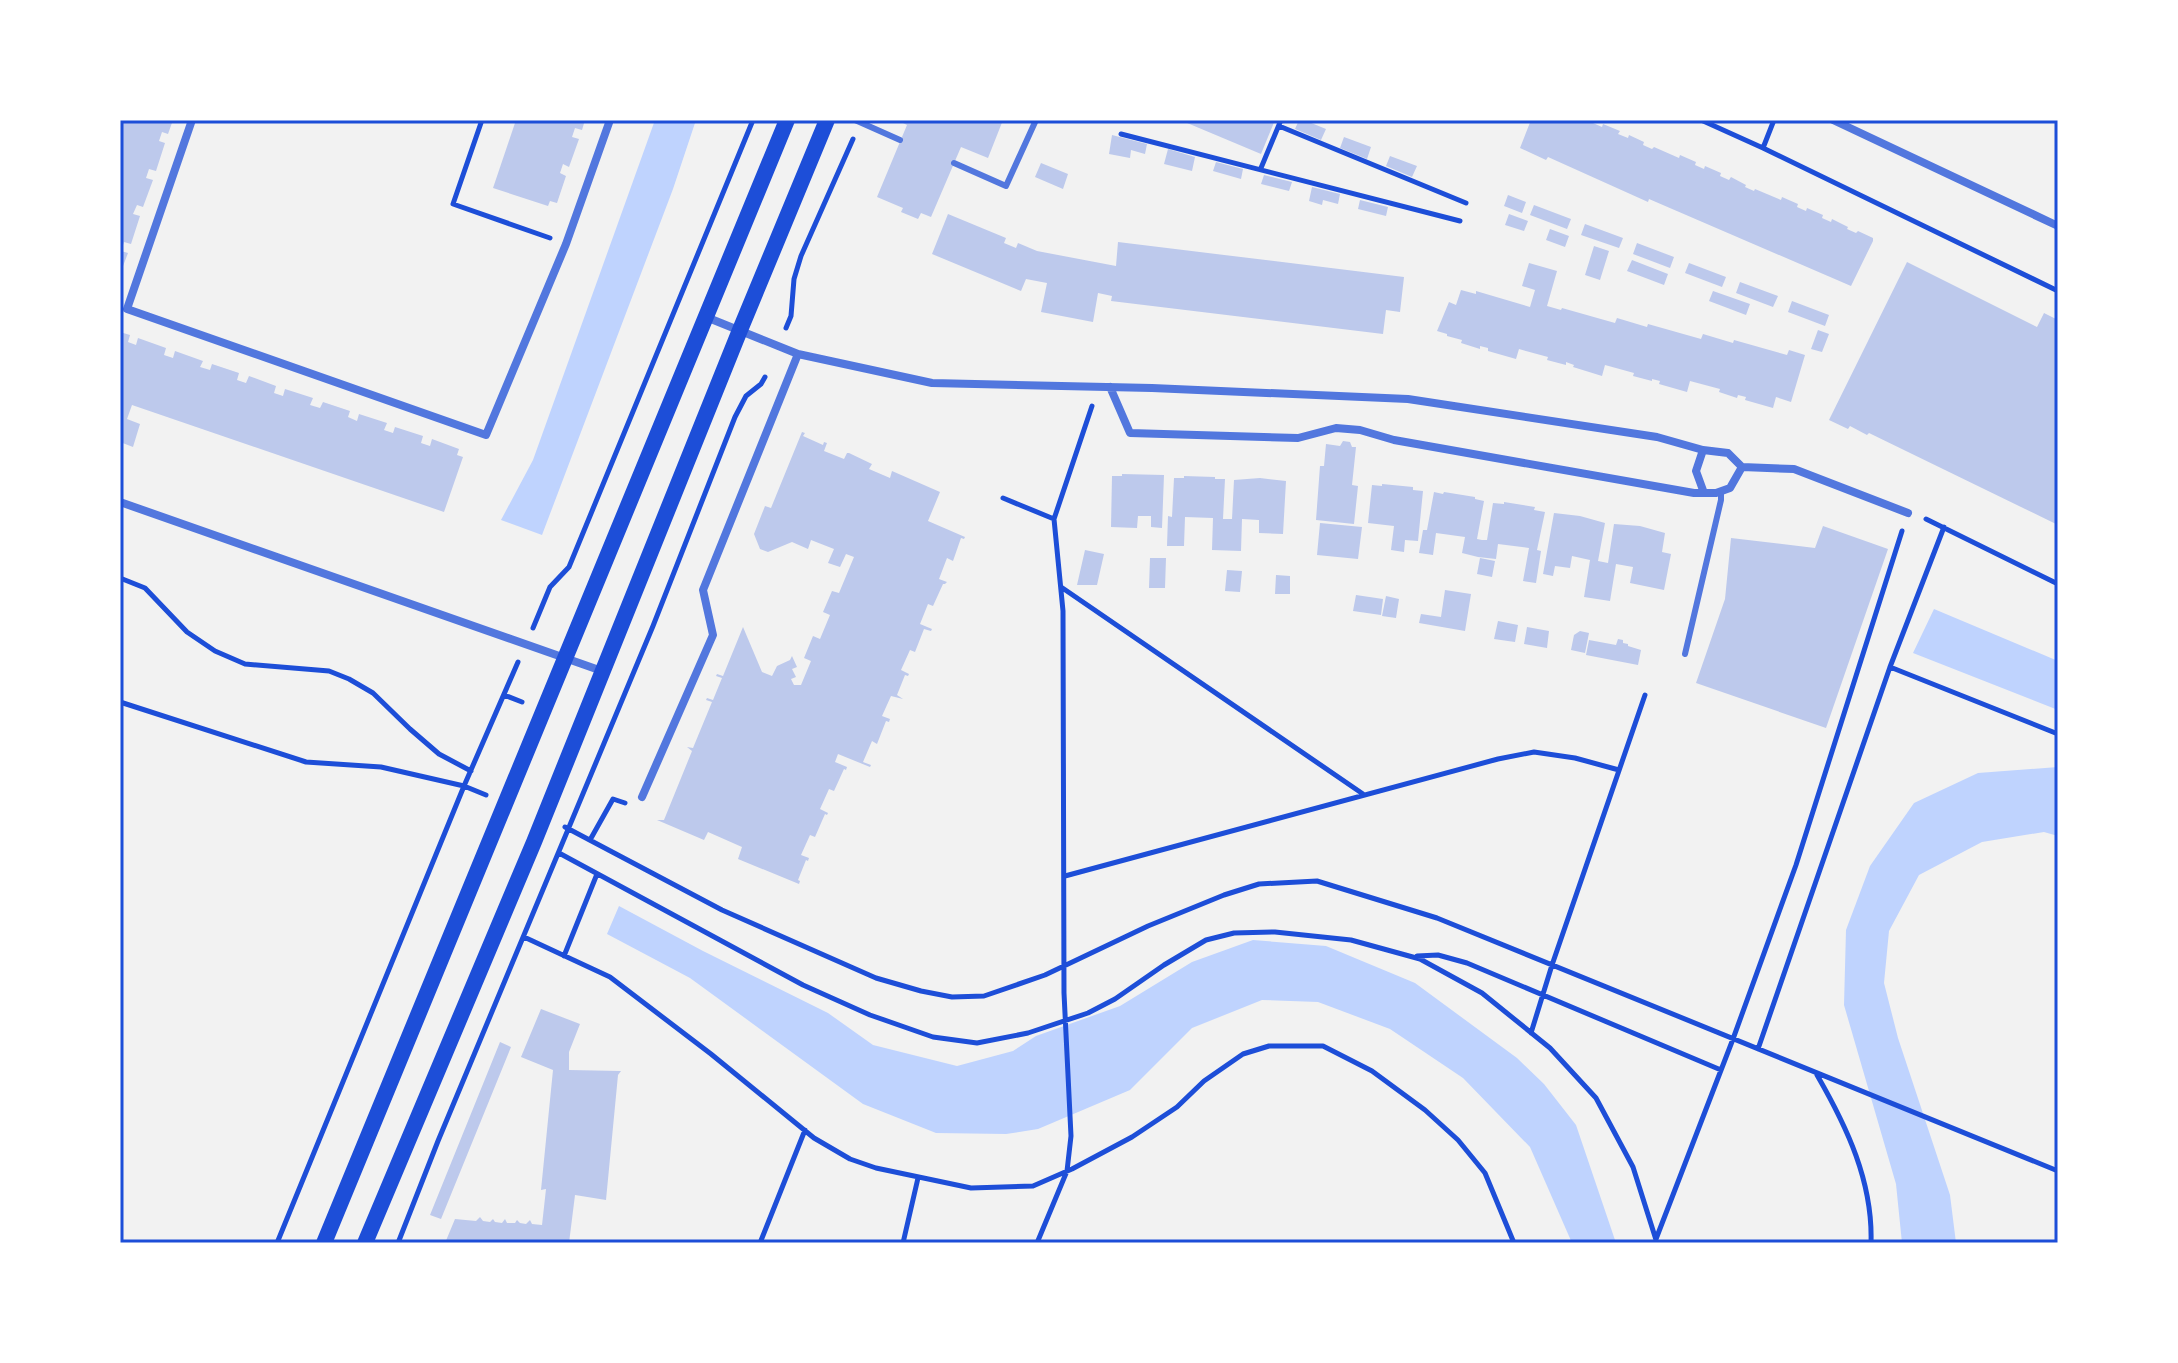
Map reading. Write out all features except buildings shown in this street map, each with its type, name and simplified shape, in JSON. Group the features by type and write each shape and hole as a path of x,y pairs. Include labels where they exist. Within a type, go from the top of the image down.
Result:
{"main road":[{"path":"324,1243 787,120"},
{"path":"365,1243 544,817 827,120"}],"street":[{"path":"192,120 127,309 486,435 566,244 610,120"},
{"path":"1833,120 2058,226"},
{"path":"705,317 798,354 932,383 1099,386 1408,399 1657,437 1703,450 1728,453 1742,467 1794,469 1908,513"},
{"path":"642,797 713,635 703,590 798,354"},
{"path":"1110,387 1130,433 1298,438 1336,428 1360,430 1394,440 1694,493 1730,488 1742,467"},
{"path":"1703,450 1696,471 1704,493"},
{"path":"120,502 603,671"}],"lane":[{"path":"954,163 1006,186 1036,120"},
{"path":"857,121 900,140"},
{"path":"1685,654 1721,491"}],"path":[{"path":"482,120 453,204 566,244"},
{"path":"277,1243 464,786 550,587 569,567 753,120"},
{"path":"1701,120 2058,291"},
{"path":"1763,148 1774,120"},
{"path":"398,1243 653,626 735,417 746,396 761,384 771,368 791,316 794,279 801,256 857,121"},
{"path":"1261,168 1280,123 1466,203"},
{"path":"1121,134 1460,221"},
{"path":"1037,1243 1067,1171 1071,1136 1064,993 1063,611 1054,519 1099,386"},
{"path":"1003,498 1054,519"},
{"path":"1656,1242 1796,865 1908,513"},
{"path":"1758,1049 1890,667 1944,527 2058,584"},
{"path":"120,578 145,588 187,632 215,651 245,664 329,671 349,679 373,693 439,754 471,771"},
{"path":"1061,586 1364,794"},
{"path":"1890,667 2058,734"},
{"path":"1531,1033 1645,695"},
{"path":"120,702 306,762 381,767 464,786 505,802"},
{"path":"1065,876 1364,794 1534,752 1575,758 1619,770"},
{"path":"590,840 613,799 638,807 642,797"},
{"path":"544,817 722,910 876,978 952,997 984,996 1045,975 1148,926 1224,895 1259,884 1317,881 1437,918 2058,1171"},
{"path":"559,853 803,985 870,1015 933,1037 977,1043 1028,1033 1088,1013 1206,940 1234,933 1275,932 1351,940 1420,959 1482,993 1550,1048 1596,1098 1633,1167 1656,1242"},
{"path":"564,956 597,874"},
{"path":"524,937 610,977 814,1138 850,1159 876,1168 971,1188 1033,1186 1067,1171 1132,1137 1177,1107 1204,1081 1243,1054 1269,1046 1323,1046 1372,1071 1425,1110 1458,1140 1485,1173 1514,1243"},
{"path":"1409,957 1438,955 1467,963 1721,1070"},
{"path":"1816,1073 1840,1116 1858,1160 1869,1200 1871,1243"},
{"path":"760,1243 805,1130"},
{"path":"903,1243 918,1178"}],"water":[{"path":"655,120 696,120 673,189 542,535 501,520 533,460"},
{"path":"1934,609 2058,661 2058,710 1913,653"},
{"path":"2058,767 2058,836 2044,832 1982,842 1919,875 1889,931 1884,983 1898,1038 1950,1195 1956,1243 1902,1243 1896,1184 1844,1005 1846,930 1870,866 1914,803 1978,773"},
{"path":"619,906 828,1013 873,1045 957,1066 1013,1051 1036,1036 1120,1006 1192,962 1253,940 1326,946 1415,983 1517,1058 1544,1084 1576,1125 1616,1243 1572,1243 1530,1147 1463,1078 1390,1029 1318,1002 1262,1000 1192,1028 1130,1090 1038,1129 1006,1134 936,1133 863,1104 690,978 607,934"}]}
